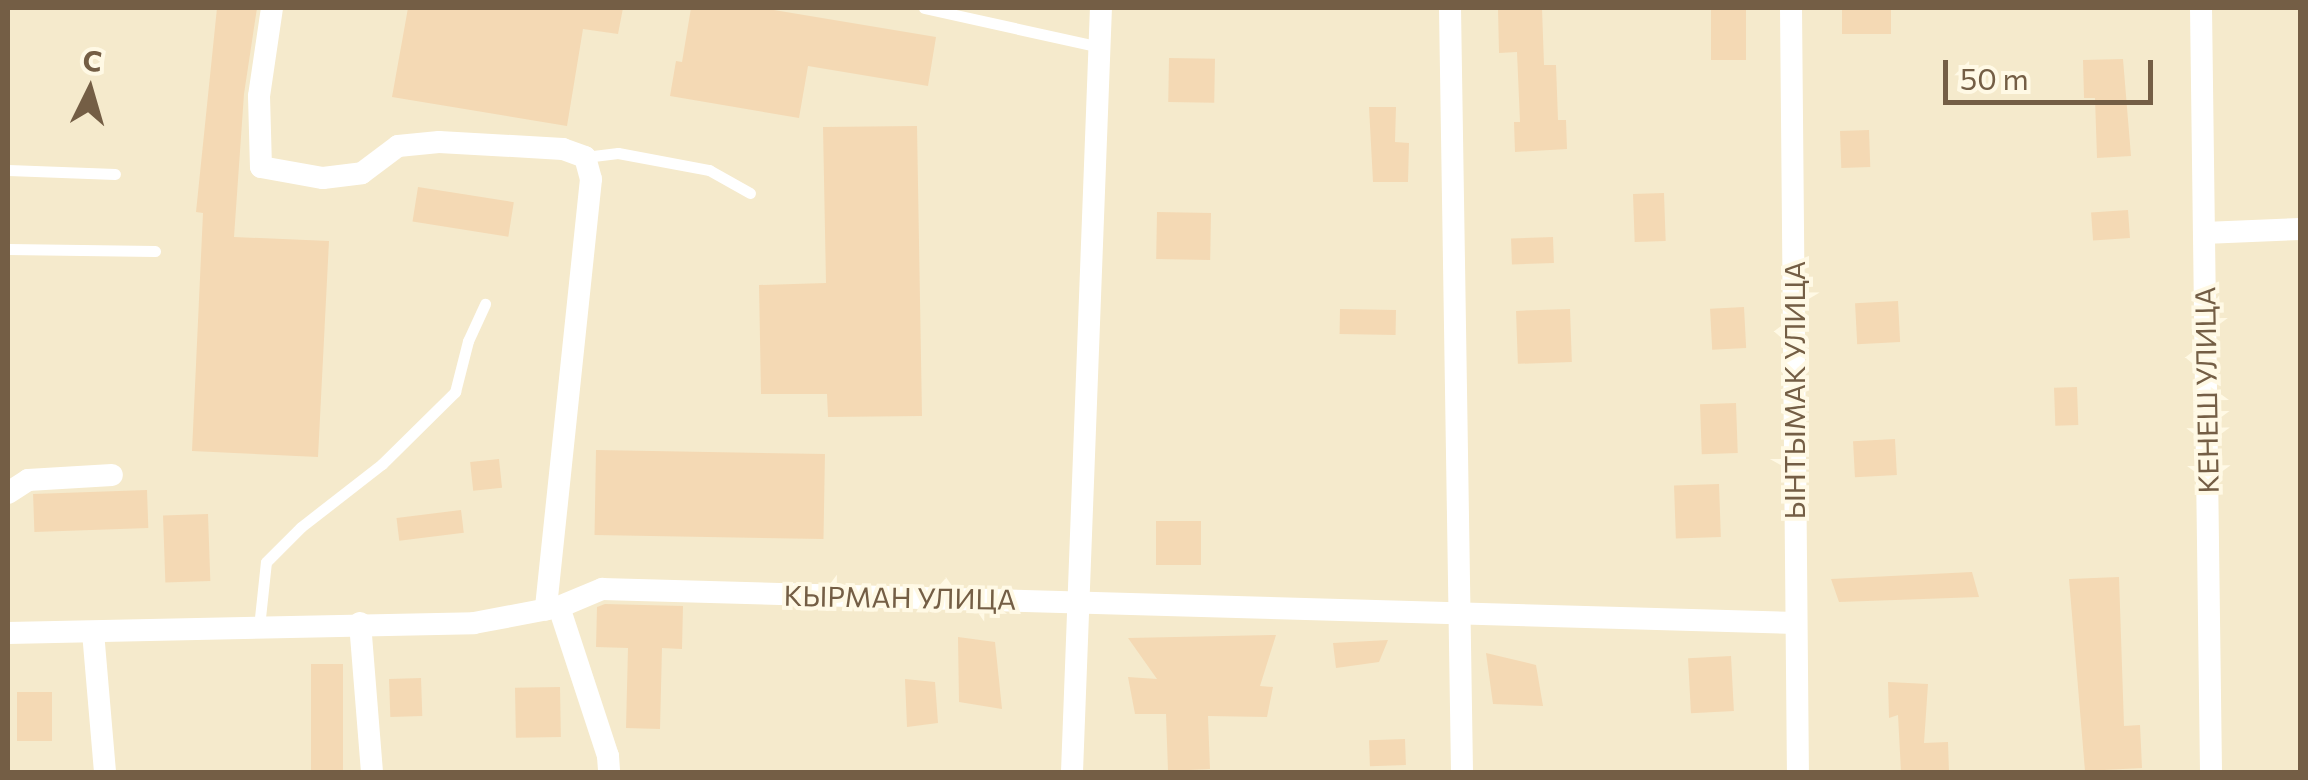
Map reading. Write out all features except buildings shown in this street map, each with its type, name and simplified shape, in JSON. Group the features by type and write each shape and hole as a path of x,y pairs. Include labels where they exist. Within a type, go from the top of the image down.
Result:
{"street":[{"path":"272,8 259,96 262,167 323,178 362,173 398,146 439,142 562,149 585,157 590,180 553,609 608,756 608,772"},
{"path":"1072,772 1101,8"},
{"path":"1450,8 1462,772"},
{"name":"ЫНТЫМАК УЛИЦА","path":"1791,8 1798,772"},
{"name":"КЕНЕШ УЛИЦА","path":"2201,8 2211,772"},
{"path":"2204,233 2300,229"},
{"path":"8,493 28,480 112,475"},
{"name":"КЫРМАН УЛИЦА","path":"8,634 474,623 553,609 602,590 1796,622"},
{"path":"360,623 372,772"},
{"path":"93,632 105,772"}],"lane":[{"path":"924,8 1100,48"},
{"path":"585,157 618,153 709,170 750,193"},
{"path":"8,170 115,174"},
{"path":"8,249 155,251"},
{"path":"258,626 266,562 302,527 382,464 455,392 468,341 485,304"}],"shaded area":[{"path":"8,8 2300,8 2300,772 8,772"}]}
